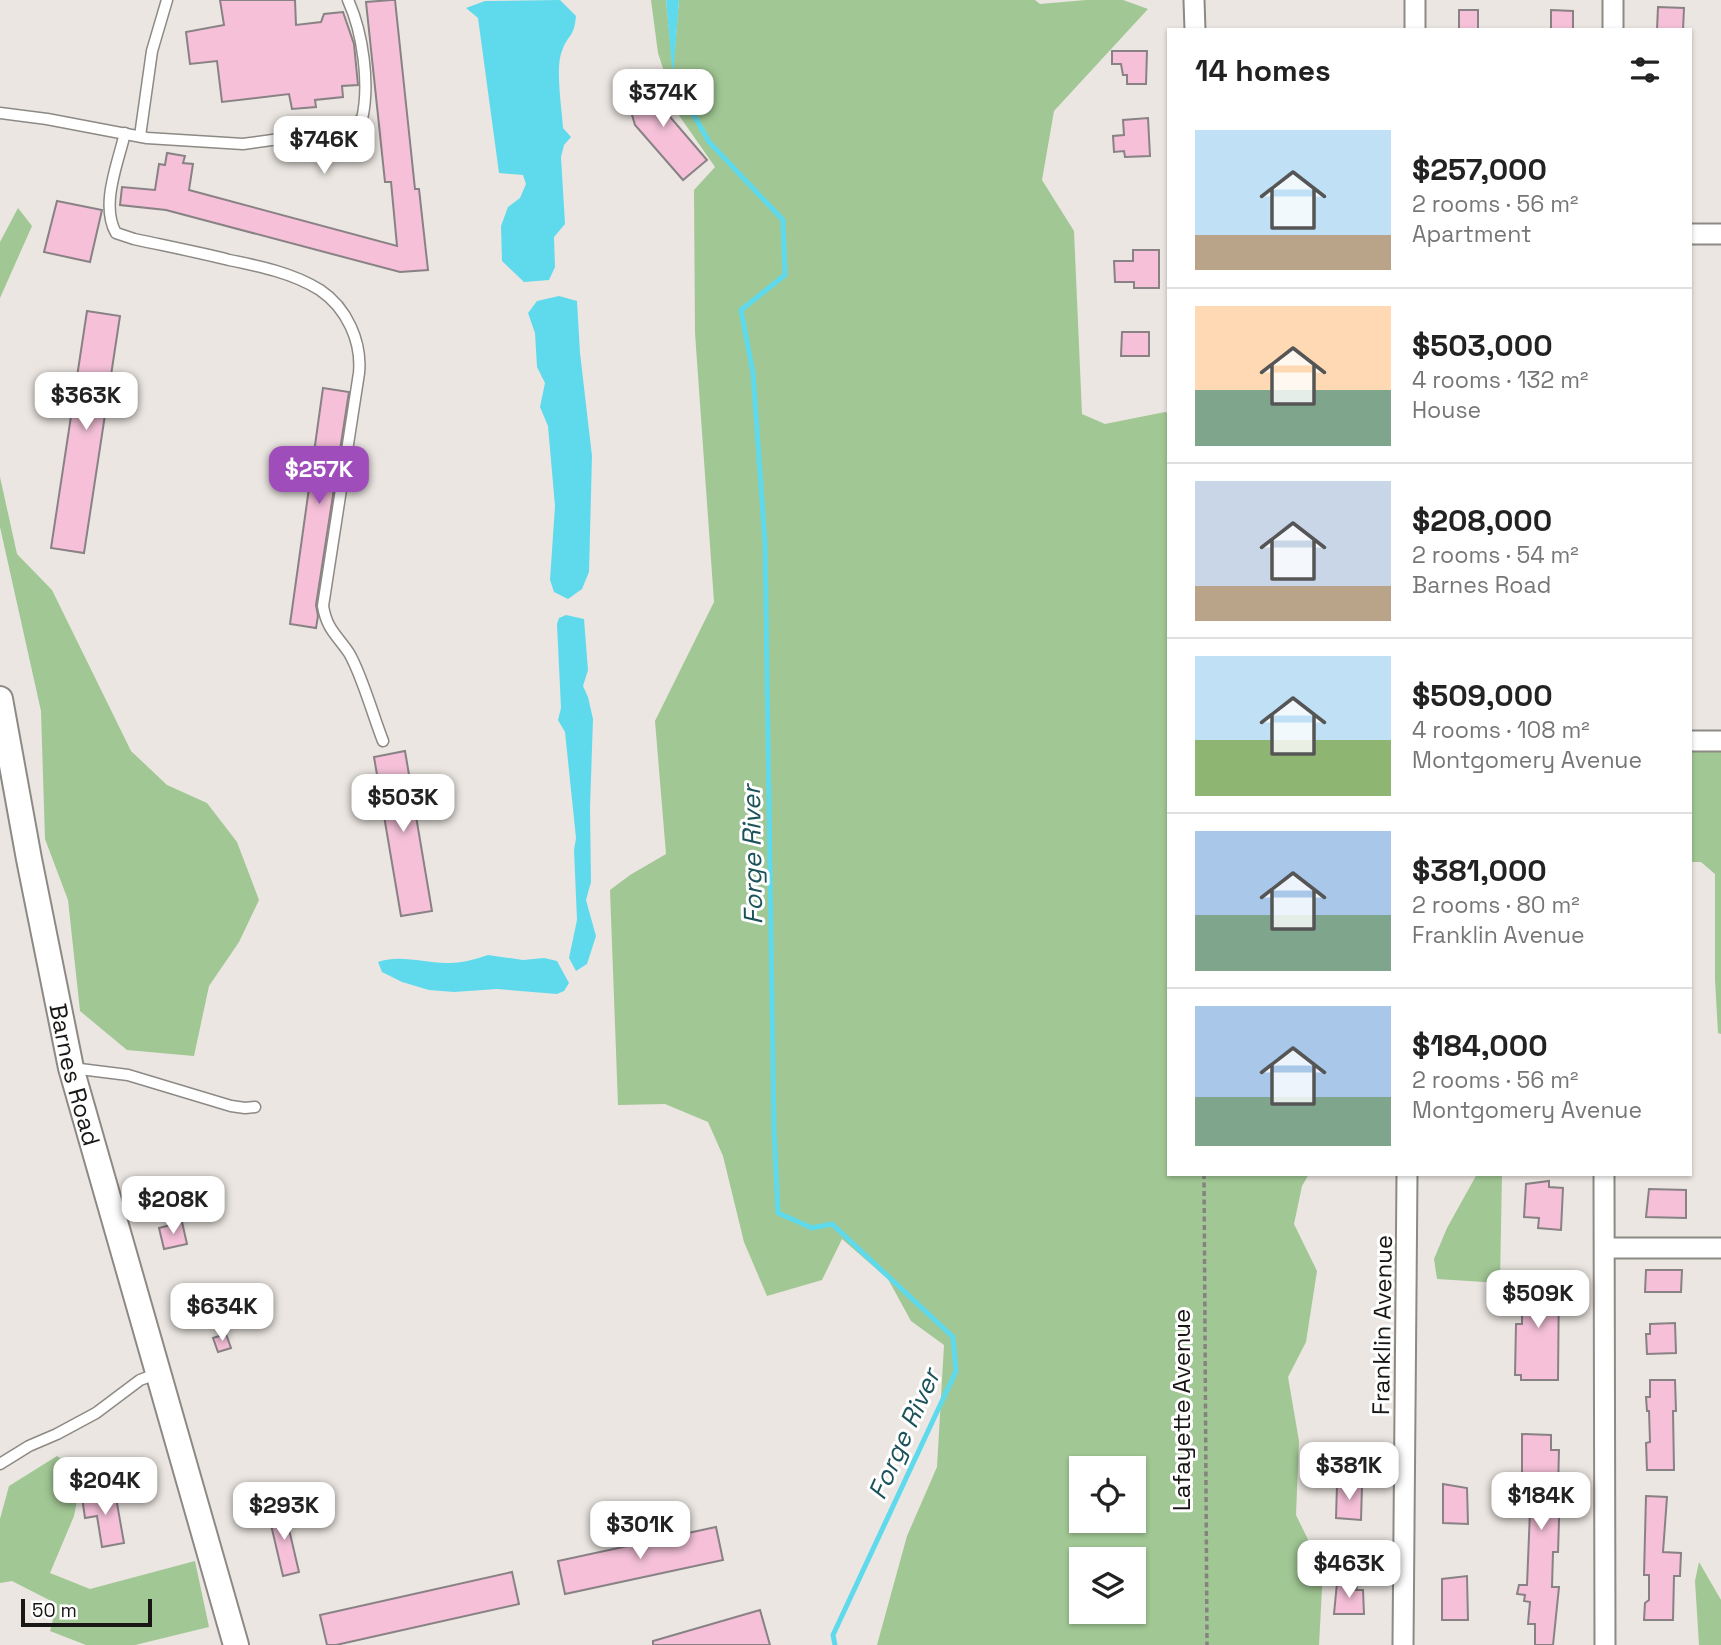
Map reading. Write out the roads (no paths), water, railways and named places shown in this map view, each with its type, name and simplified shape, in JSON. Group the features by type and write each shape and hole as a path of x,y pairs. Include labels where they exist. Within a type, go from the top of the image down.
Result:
{"street":[{"path":"1194,0 1195,28"},
{"path":"1415,0 1415,28"},
{"path":"1613,0 1613,28"},
{"path":"1692,234 1721,233"},
{"name":"Barnes Road","path":"0,699 71,1068 236,1645"},
{"path":"1692,741 1721,741"},
{"name":"Franklin Avenue","path":"1403,1645 1407,1176"},
{"path":"1604,1176 1605,1645"},
{"path":"1605,1248 1721,1248"}],"lane":[{"path":"140,136 152,51 167,0"},
{"path":"0,113 140,136 243,144 344,130 362,119 366,98 358,21 348,0"},
{"path":"125,134 110,208 110,221 116,233 250,264 304,281 334,302 357,341 359,373 323,606 325,621 349,653 383,741"},
{"path":"71,1068 128,1075 231,1105 255,1107"},
{"path":"0,1464 29,1446 96,1413 140,1380 158,1374"}],"water":[{"path":"560,0 576,16 572,32 562,51 559,67 563,128 571,137 564,145 561,157 565,224 554,237 555,267 549,280 524,282 502,261 501,226 508,207 520,198 526,184 523,175 499,173 478,18 466,8 485,1"},
{"path":"666,0 679,0 673,78"},
{"path":"559,296 577,301 592,456 589,572 582,589 568,599 554,592 550,580 555,506 548,426 540,407 545,383 537,367 535,333 528,313 537,301"},
{"path":"566,615 584,619 588,670 583,686 593,719 591,882 586,900 596,936 587,964 576,971 569,958 577,920 574,850 576,838 565,732 558,720 561,708 557,624 559,618"},
{"path":"488,955 557,961 569,983 564,991 557,994 497,989 454,992 429,990 402,982 382,972 378,962 405,959 455,963"}],"waterway":[{"name":"Forge River","path":"673,72 673,78 709,142 783,220 785,275 741,310 753,373 765,543 774,1130 778,1213 812,1228 832,1224 953,1337 956,1371 833,1635 835,1645"}]}
